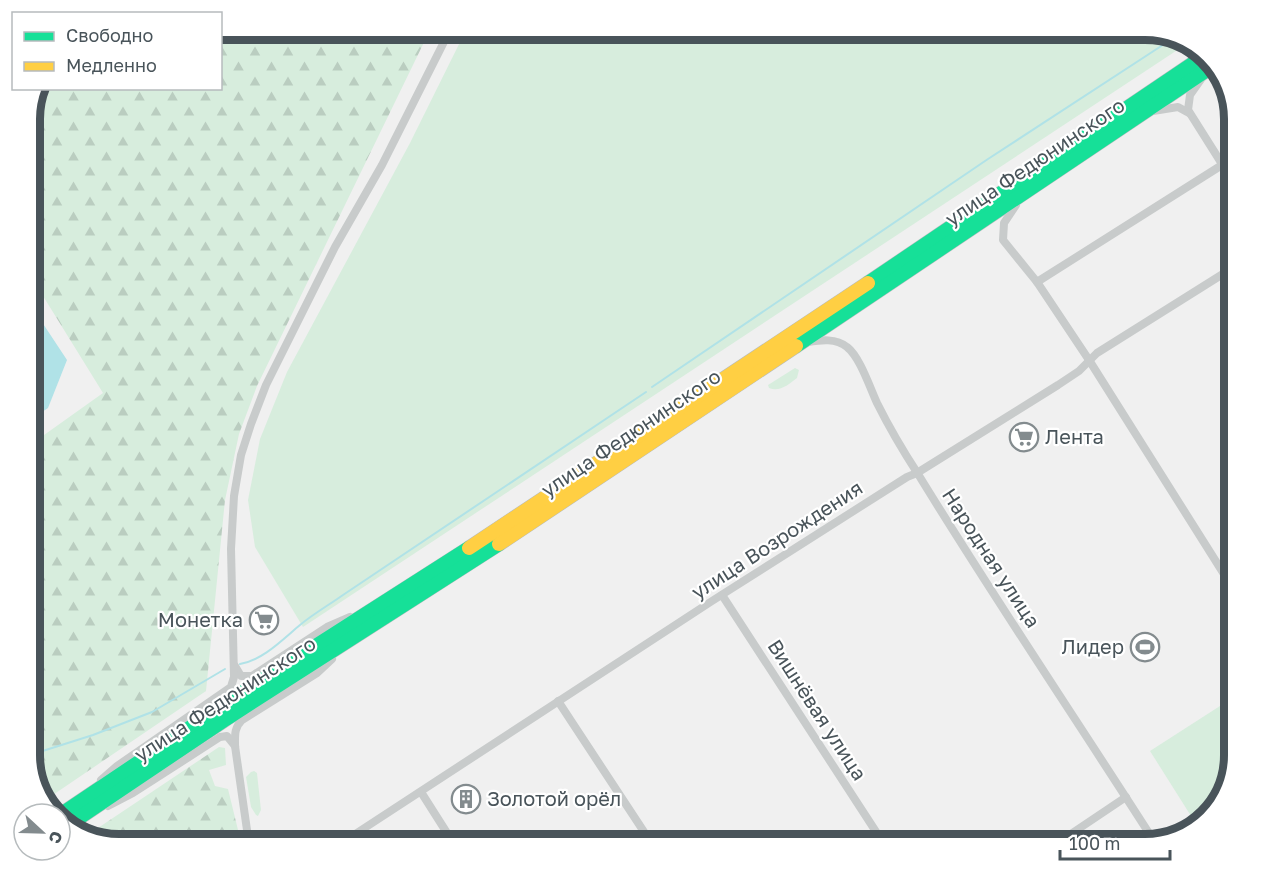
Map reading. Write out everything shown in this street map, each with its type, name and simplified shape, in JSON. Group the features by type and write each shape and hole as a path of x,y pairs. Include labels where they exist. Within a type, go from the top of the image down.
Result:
{"highway":[{"name":"улица Федюнинского","path":"72,812 226,719 360,634 801,344 1141,115 1203,67"},
{"name":"улица Федюнинского","path":"72,811 231,700 389,600 1203,67"}],"street":[{"path":"72,809 117,766 228,690 233,682 231,549 234,496 241,455 251,424 266,386 334,247 382,165 444,41"},
{"path":"1189,113 1190,95 1205,70"},
{"path":"1141,115 1170,107 1184,109 1189,113 1224,168"},
{"path":"1037,282 1222,165"},
{"path":"1033,187 1010,211 1004,223 1003,240 1037,282 1089,360 1224,574"},
{"name":"улица Возрождения","path":"356,834 722,594 1072,376 1089,360 1224,273"},
{"name":"Народная улица","path":"801,344 825,340 848,347 917,473 1149,834"},
{"name":"Вишнёвая улица","path":"722,594 878,834"},
{"path":"233,662 239,674 252,676 327,627 389,600"},
{"path":"248,834 235,731 242,720 316,673 360,634"},
{"path":"558,701 645,834"},
{"path":"72,814 133,793 220,737 231,738 236,746"},
{"path":"421,792 448,834"},
{"path":"1071,834 1126,797"}],"green space":[{"path":"222,41 425,41 257,386 239,434 225,500 206,691 52,795 43,775 41,759 41,437 103,393 41,293 41,115 47,90 222,90"},
{"path":"461,41 1155,41 1179,49 303,627 255,547 248,500 260,439 287,372 410,143"},
{"path":"795,368 799,370 794,381 780,388 769,388 768,385"},
{"path":"1224,703 1224,754 1221,775 1210,798 1200,810 1191,816 1150,751"},
{"path":"219,747 225,748 226,765 209,770 215,786 228,789 239,834 120,834 96,830"},
{"path":"254,771 257,773 261,810 258,816 251,807 246,777"}],"water":[{"path":"41,321 67,360 48,408 41,413"}],"waterway":[{"path":"652,387 988,159 1166,43"},
{"path":"240,664 264,654 316,613 646,392"},
{"path":"41,752 93,735 152,712 225,669"}],"traffic: fast":[{"path":"868,283 1197,61"},
{"path":"796,346 1206,71"},
{"path":"76,820 226,719 499,544"},
{"path":"72,807 231,700 469,548"}],"traffic: slow":[{"path":"469,548 868,283"},
{"path":"499,544 796,346"}],"place":[{"name":"Лента","path":"1024,437"},
{"name":"Монетка","path":"264,620"},
{"name":"Лидер","path":"1145,647"},
{"name":"Золотой орёл","path":"466,799"}]}
